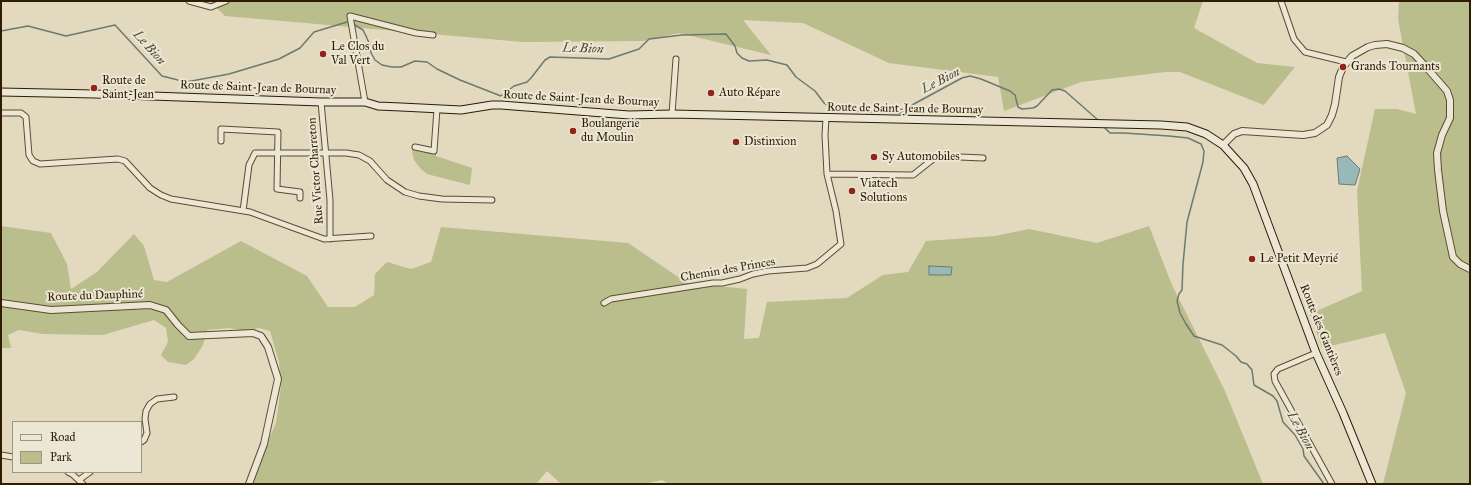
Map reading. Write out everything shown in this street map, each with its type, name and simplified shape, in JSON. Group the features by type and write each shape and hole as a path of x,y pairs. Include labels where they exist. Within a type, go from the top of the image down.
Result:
{"main road":[{"name":"Route de Saint-Jean de Bournay","path":"1,92 321,102 365,102 378,106 461,110 492,105 628,115 672,114 1161,125"},
{"name":"Route des Gantières","path":"1161,125 1187,127 1206,134 1223,145 1244,168 1253,184 1316,353 1343,413 1372,484"}],"street":[{"path":"190,1 211,7 226,1"},
{"path":"1281,1 1294,39 1305,52 1346,62"},
{"path":"365,102 350,16 416,33 433,35"},
{"path":"1223,145 1234,134 1242,131 1303,135 1315,133 1327,125 1335,104 1339,77 1346,62 1356,52 1368,47 1387,44 1397,46 1410,52 1419,58 1447,92 1450,100 1450,118 1442,135 1437,153 1438,170 1443,211 1453,258 1470,270"},
{"path":"672,114 676,59"},
{"name":"Rue Victor Charreton","path":"321,102 330,200 330,239"},
{"path":"416,147 434,152 437,109"},
{"path":"1,113 21,113 26,116 29,154 33,161 40,164 118,159 125,161 145,183 161,195 172,199 250,212 324,239 371,236"},
{"name":"Chemin des Princes","path":"604,303 612,298 713,283 722,283 768,271 807,268 817,264 841,244 836,211 827,174 825,135 826,118"},
{"path":"221,141 221,129 278,132 277,189 300,192 300,198"},
{"path":"243,211 249,165 256,153 346,153 359,155 370,161 387,180 405,192 419,196 442,199 492,200"},
{"path":"827,174 913,175 937,156 983,158"},
{"name":"Route du Dauphiné","path":"1,303 51,310 150,305 166,310 178,325 190,336 253,333 262,336 268,347 278,380 264,444 249,484"},
{"path":"1316,353 1278,369 1274,374 1275,381 1332,484"},
{"path":"142,441 147,433 145,419 146,411 150,404 157,399 174,397"},
{"path":"1,455 12,458"},
{"path":"69,473 81,482 89,473"}],"green space":[{"path":"210,1 1203,1 1194,28 1257,63 1295,67 1264,105 1180,72 1166,72 1081,82 1004,111 998,77 889,63 803,23 743,20 771,55 679,33 643,41 523,42 225,16"},
{"path":"1399,1 1470,1 1470,484 1383,484 1406,393 1385,333 1322,348 1310,314 1362,291 1357,191 1375,109 1397,109 1416,114 1398,19"},
{"path":"413,148 436,153 436,156 472,168 470,185 427,174 414,160 412,152"},
{"path":"1,226 51,233 67,264 71,289 97,272 134,234 144,246 154,280 167,282 241,241 307,276 328,307 355,307 374,295 375,274 387,262 411,269 431,262 441,227 628,243 687,283 747,289 744,339 759,338 767,302 847,298 883,275 908,272 926,241 995,236 1029,229 1097,243 1149,226 1172,285 1225,391 1263,484 668,484 662,480 644,484 561,484 547,471 536,484 253,484 262,455 276,423 281,386 279,362 270,331 259,328 246,331 229,328 207,330 203,345 194,359 186,365 168,362 161,355 168,342 166,328 154,320 103,335 43,334 19,330 8,335 11,348 1,348"}],"water":[{"path":"1347,156 1360,169 1355,185 1339,184 1337,158"},
{"path":"929,266 952,267 951,275 929,275"}],"waterway":[{"name":"Le Bion","path":"1,31 28,26 66,36 115,25 162,76 186,82 229,74 279,59 300,48 314,32 347,22"},
{"name":"Le Bion","path":"355,25 363,30 370,45 371,53 375,60 382,65 401,67 415,61 427,62 437,69 460,80 501,96 514,86 527,82 545,60 550,57 609,59 639,49 649,39 682,35 726,34 735,46 737,53 742,58 749,61 767,60 787,65 796,77 815,91 824,103 834,110 901,113 912,105 962,78 970,76 1010,91 1015,95 1018,107 1022,109 1037,106 1052,90 1059,89 1065,91 1098,120"},
{"name":"Le Bion","path":"1103,126 1110,133 1188,138 1201,144 1204,151 1203,162 1187,222 1182,290 1177,301 1180,313 1194,336 1222,345 1241,362 1247,364 1252,370 1254,385 1273,396 1277,401 1283,422 1295,435 1303,449 1304,456 1324,484"}],"place":[{"name":"Le Clos du Val Vert","path":"323,54"},
{"name":"Grands Tournants","path":"1343,67"},
{"name":"Route de Saint-Jean","path":"94,88"},
{"name":"Auto Répare","path":"711,93"},
{"name":"Boulangerie du Moulin","path":"573,131"},
{"name":"Distinxion","path":"736,142"},
{"name":"Sy Automobiles","path":"874,157"},
{"name":"Viatech Solutions","path":"852,191"},
{"name":"Le Petit Meyrié","path":"1252,259"}]}
